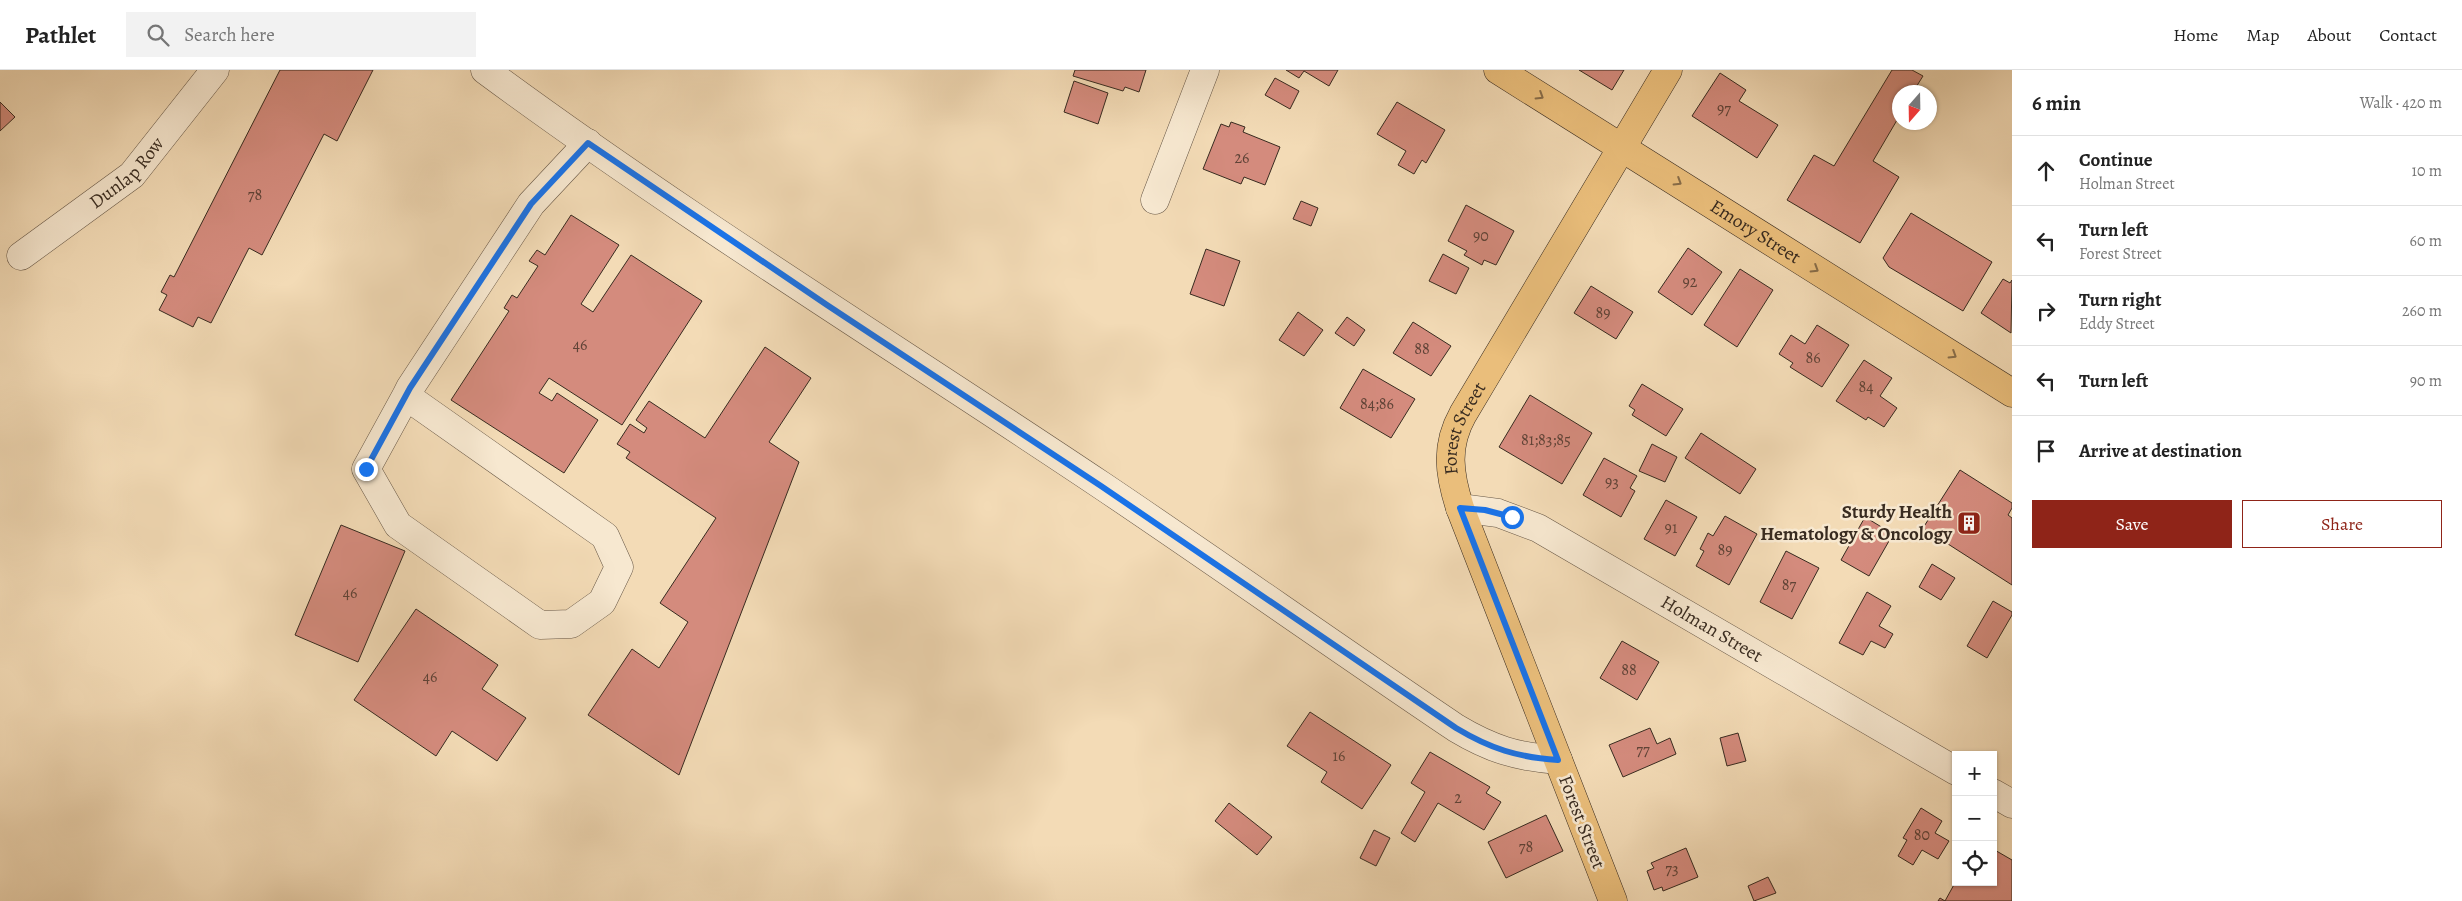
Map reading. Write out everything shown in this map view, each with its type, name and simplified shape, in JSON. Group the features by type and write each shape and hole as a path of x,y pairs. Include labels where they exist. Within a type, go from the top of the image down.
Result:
{"main road":[{"name":"Emory Street","path":"1498,70 2012,393"},
{"name":"Forest Street","path":"1613,901 1460,508 1450,458 1452,441 1458,423 1668,70"}],"street":[{"name":"Dunlap Row","path":"21,256 132,175 216,70"},
{"path":"485,70 588,143 827,305 1101,486 1456,728 1508,753 1528,758 1558,760"},
{"path":"1155,200 1205,70"},
{"path":"406,396 605,536 619,567 602,602 571,624 540,625 398,525 366,469 406,396 531,204 588,143"},
{"name":"Holman Street","path":"1460,508 1498,514 1538,528 1952,769"},
{"path":"1997,795 2012,804"}],"building":[{"path":"280,70 373,70 337,141 324,134 262,255 249,248 211,323 198,317 193,327 159,310 167,295 161,292 170,275 174,277"},
{"path":"1075,70 1146,70 1139,92 1125,87 1123,91 1073,76"},
{"path":"1286,70 1338,70 1329,86 1304,71 1299,78"},
{"path":"1579,70 1624,70 1612,90"},
{"path":"1892,70 1912,70 1923,76 1917,85 1892,85 1892,129 1873,161 1899,177 1860,243 1787,200 1814,155 1834,166"},
{"path":"1720,73 1746,90 1739,101 1778,125 1757,158 1692,116"},
{"path":"1275,78 1299,91 1290,109 1265,95"},
{"path":"1074,81 1108,93 1098,124 1064,112"},
{"path":"0,102 15,117 0,131"},
{"path":"1397,102 1445,130 1426,163 1422,160 1414,174 1398,165 1406,151 1377,134"},
{"path":"1231,122 1245,127 1243,132 1280,147 1265,185 1244,177 1241,184 1203,169 1221,124 1229,127"},
{"path":"1301,201 1318,208 1311,226 1293,219"},
{"path":"1466,205 1514,231 1496,265 1484,260 1482,265 1464,255 1467,251 1448,241"},
{"path":"1911,213 1992,262 1963,311 1889,267 1883,258"},
{"path":"571,215 619,245 581,304 593,312 631,255 702,301 622,425 549,378 539,393 552,401 557,393 598,420 564,473 451,400 509,311 504,308 512,295 517,298 538,266 529,261 537,250 545,255"},
{"path":"1688,248 1722,272 1692,315 1658,292"},
{"path":"1206,249 1240,261 1224,306 1190,294"},
{"path":"1443,254 1469,268 1456,294 1429,281"},
{"path":"1740,269 1773,290 1737,347 1704,325"},
{"path":"2003,279 2010,283 2012,280 2011,333 1981,313"},
{"path":"1591,286 1633,312 1616,339 1574,313"},
{"path":"1298,312 1323,330 1304,356 1279,340"},
{"path":"1347,317 1365,330 1354,346 1335,333"},
{"path":"1413,322 1451,346 1431,376 1393,353"},
{"path":"1817,325 1849,345 1822,387 1790,367 1793,363 1779,354 1791,335 1805,344"},
{"path":"765,347 811,378 769,442 799,462 679,775 588,715 632,649 659,668 688,622 660,603 716,518 626,458 630,452 617,444 630,424 644,433 647,428 636,420 649,401 705,438"},
{"path":"1864,360 1892,378 1880,396 1897,408 1884,427 1868,417 1866,420 1836,401"},
{"path":"1363,369 1415,399 1391,438 1340,408"},
{"path":"1642,384 1683,409 1666,436 1632,415 1635,410 1629,406"},
{"path":"1530,395 1592,433 1562,484 1499,447"},
{"path":"1701,433 1756,469 1740,494 1685,458"},
{"path":"1652,444 1677,457 1665,482 1639,471"},
{"path":"1604,458 1637,476 1630,488 1635,491 1621,517 1583,495"},
{"name":"Sturdy Health Hematology & Oncology","path":"1960,470 2012,503 2012,508 2008,515 2012,518 2012,585 1923,528"},
{"path":"1666,500 1697,517 1675,556 1644,539"},
{"path":"1725,516 1757,534 1729,585 1696,566 1704,551 1700,549 1708,533 1713,536"},
{"path":"1865,517 1893,534 1869,576 1841,560"},
{"path":"341,525 405,551 358,662 295,635"},
{"path":"1786,551 1819,568 1792,619 1760,602"},
{"path":"1932,564 1955,578 1941,600 1919,587"},
{"path":"1867,592 1891,606 1879,626 1893,634 1885,648 1871,641 1863,655 1839,643"},
{"path":"1993,601 2012,612 2012,615 1987,658 1967,646"},
{"path":"416,609 498,665 482,689 526,718 497,761 452,731 436,756 354,700"},
{"path":"1622,641 1659,662 1637,700 1600,678"},
{"path":"1310,712 1391,765 1362,809 1321,782 1327,772 1287,746"},
{"path":"1650,728 1657,744 1670,738 1676,754 1623,777 1609,745"},
{"path":"1738,733 1746,761 1727,766 1720,738"},
{"path":"1430,752 1490,787 1486,793 1501,802 1484,830 1438,803 1415,842 1401,833 1425,792 1411,783"},
{"path":"1229,803 1272,837 1257,855 1215,821"},
{"path":"1921,808 1942,821 1935,833 1949,841 1938,859 1922,850 1913,865 1898,856 1907,840 1903,838"},
{"path":"1546,815 1563,851 1506,878 1488,842"},
{"path":"1374,830 1390,838 1376,866 1360,858"},
{"path":"1686,848 1698,877 1663,891 1662,887 1654,890 1647,871 1654,868 1651,863"},
{"path":"1997,851 2012,860 2012,901 1945,901 1953,886 1997,886"},
{"path":"1768,877 1776,893 1754,901 1748,886"}],"place":[{"name":"Sturdy Health Hematology & Oncology","path":"1969,523"}],"route":[{"path":"366,469 410,388 531,204 588,143 827,305 1101,486 1333,646 1456,728 1508,753 1528,758 1558,760 1460,508 1485,510 1512,517"}]}
